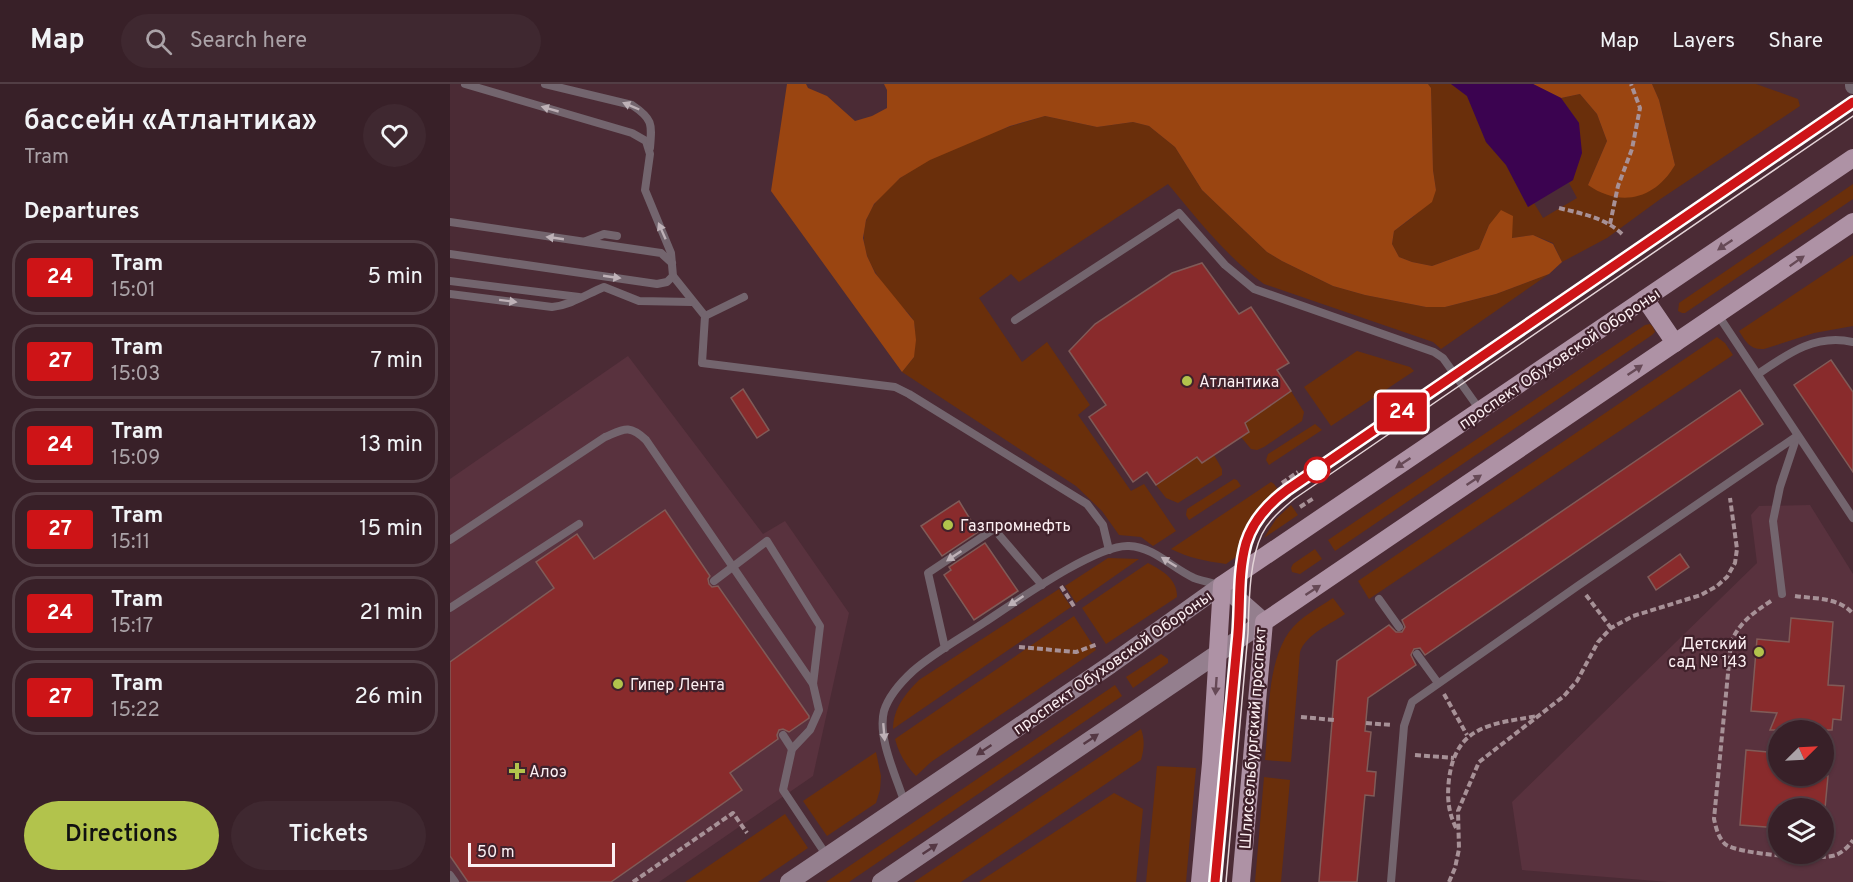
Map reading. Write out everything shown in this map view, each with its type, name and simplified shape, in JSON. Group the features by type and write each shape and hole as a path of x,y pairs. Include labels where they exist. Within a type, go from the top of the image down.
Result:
{"main road":[{"name":"проспект Обуховской Обороны","path":"1222,585 1848,161"},
{"path":"1264,622 1853,222"},
{"path":"1645,299 1675,343"},
{"path":"1200,882 1222,585"},
{"name":"Шлиссельбургский проспект","path":"1241,882 1264,622"}],"street":[{"path":"1848,161 1853,145"},
{"name":"Шлиссельбургский проспект","path":"1222,585 1264,622"},
{"name":"проспект Обуховской Обороны","path":"789,882 1110,665 1222,585"},
{"path":"881,882 1264,622"}],"lane":[{"path":"465,84 632,133 645,141 650,154"},
{"path":"545,84 632,105 644,113 652,125 645,190 671,253 673,276 705,316 702,363 895,387 909,393 1087,504 1103,525 1109,550"},
{"path":"1015,320 1179,213 1225,265 1254,289 1434,352 1443,358 1480,410"},
{"path":"450,222 660,253 672,263"},
{"path":"583,242 604,234 617,236"},
{"path":"450,254 657,284 667,282 673,276"},
{"path":"571,276 582,278 581,273"},
{"path":"450,281 579,297"},
{"path":"450,294 552,307 566,305 604,287 639,301 692,302"},
{"path":"705,316 744,297"},
{"path":"1718,315 1853,518"},
{"path":"1758,374 1798,348 1819,340 1837,339 1853,342"},
{"path":"450,540 605,437 627,428 636,430 646,440 813,684"},
{"path":"1391,882 1404,726 1412,702 1797,436"},
{"path":"1782,594 1773,521 1780,487 1797,436"},
{"path":"450,608 579,524"},
{"path":"945,648 928,573 994,529 1042,585"},
{"path":"714,581 767,541 820,626 813,684 819,710 810,730 792,749 783,790 827,856"},
{"path":"905,804 884,739 884,712 898,687 914,671 945,648 1042,585 1084,560 1109,550 1128,546 1154,553 1195,578 1222,585"},
{"path":"1379,599 1399,627"},
{"path":"1417,654 1438,683"},
{"path":"783,735 792,749"},
{"path":"450,875 455,882"}],"path":[{"path":"1610,224 1618,186 1632,150 1640,108 1631,84"},
{"path":"1559,208 1610,224 1624,236"},
{"path":"1282,483 1298,472"},
{"path":"1449,882 1459,849 1458,812 1479,762 1564,696 1577,681 1598,642 1611,628 1641,613 1701,595 1728,577 1735,563 1737,549 1728,483"},
{"path":"1300,507 1314,498"},
{"path":"1055,578 1075,608"},
{"path":"1579,585 1611,628"},
{"path":"1853,614 1847,607 1837,602 1782,594 1748,617 1738,628 1731,642 1714,819 1717,833 1726,845 1740,852 1822,858 1836,855 1848,847 1853,840"},
{"path":"1019,647 1076,652 1098,644"},
{"path":"1438,683 1467,735"},
{"path":"1457,831 1449,812 1447,792 1458,746 1467,735 1495,723 1538,716"},
{"path":"1300,717 1334,720"},
{"path":"1366,723 1404,726"},
{"path":"1402,753 1454,758"},
{"path":"633,882 733,813 747,833"}],"shaded area":[{"path":"787,84 806,84 808,88 827,96 855,121 887,108 887,90 884,84 1428,84 1431,88 1433,170 1436,190 1432,202 1394,231 1392,244 1399,257 1432,266 1479,249 1489,225 1501,210 1513,216 1512,238 1533,235 1553,244 1562,262 1549,274 1496,294 1445,307 1426,307 1333,286 1267,252 1202,190 1175,147 1149,126 1133,122 1097,127 1045,116 1010,126 930,160 900,178 874,204 866,220 863,238 867,256 875,273 914,321 916,340 914,357 902,372 771,191"},
{"path":"1428,84 1451,84 1467,96 1486,142 1506,165 1528,207 1534,203 1543,218 1577,198 1569,183 1573,180 1579,123 1561,98 1580,94 1597,114 1607,141 1588,185 1675,165 1659,100 1652,84 1756,84 1798,99 1800,106 1659,200 1607,238 1562,262 1553,243 1533,235 1512,238 1489,225 1479,249 1432,266 1399,257 1392,244 1394,231 1413,217 1436,190 1433,170 1431,88"},
{"path":"1451,84 1533,84 1561,98 1579,123 1582,153 1573,180 1528,207 1506,165 1486,142 1467,96"},
{"path":"1533,84 1652,84 1659,100 1675,165 1658,186 1636,196 1625,198 1600,192 1588,185 1607,141 1597,114 1580,94 1561,98"},
{"path":"1045,116 1097,127 1133,122 1149,126 1175,147 1202,190 1267,252 1333,286 1426,307 1445,307 1496,294 1549,274 1441,349 1433,342 1264,284 1225,250 1168,184 1019,282 1011,274 979,298 1022,362 1047,342 1090,405 1078,415 1131,491 1144,484 1176,531 1153,546 1141,537 1119,535 1102,511 1076,486 902,372 914,357 914,324 911,316 878,277 868,258 864,229 875,204 896,182 924,163 957,147"},
{"path":"1853,184 1853,199 1685,313 1678,311 1679,303"},
{"path":"1853,255 1853,326 1814,333 1764,349 1752,347 1746,342 1739,331"},
{"path":"1650,324 1655,332 1652,335 1335,551 1328,540 1645,325"},
{"path":"1717,337 1725,343 1733,355 1369,599 1358,581"},
{"path":"1357,351 1410,367 1414,371 1331,426 1304,387"},
{"path":"628,356 763,534 785,521 849,613 813,776 659,882 450,882 450,479"},
{"path":"1291,391 1304,412 1302,421 1264,447 1257,450 1251,449 1241,437 1249,432 1245,423"},
{"path":"1315,424 1322,430 1269,465 1266,460 1268,454"},
{"path":"1214,455 1222,469 1222,475 1178,503 1166,498 1156,485 1197,457 1202,463"},
{"path":"1234,479 1241,486 1189,520 1186,515 1187,509"},
{"path":"1271,482 1279,491 1259,510 1249,527 1240,554 1226,564 1197,559 1171,549"},
{"path":"1291,505 1298,515 1264,538 1276,519"},
{"name":"Детский сад № 143","path":"1810,505 1853,574 1853,882 1668,882 1522,870 1512,802 1757,563 1751,515 1759,506"},
{"path":"1315,549 1322,559 1300,574 1292,572 1293,564"},
{"path":"1108,558 1139,559 1076,603 1065,586"},
{"path":"1148,563 1172,580 1177,597 1106,644 1082,608"},
{"path":"1059,589 1071,607 893,729 895,715 901,702 919,680"},
{"path":"1333,598 1345,614 1313,635 1300,652 1291,762 1265,760 1272,677 1282,645 1298,622"},
{"path":"1074,616 1096,650 931,762 916,776 903,759 895,739"},
{"path":"1161,654 1168,659 1168,663 1133,688 1126,677"},
{"path":"1115,685 1122,696 849,882 826,882"},
{"path":"1141,729 1144,744 1141,760 961,882 914,882"},
{"path":"876,752 881,776 876,803 827,836 803,801"},
{"path":"1157,766 1196,768 1186,882 1146,882"},
{"path":"1264,777 1290,780 1281,882 1255,882"},
{"path":"1114,793 1143,809 1136,882 979,882"},
{"path":"785,814 808,848 758,882 685,882"}],"building":[{"name":"Атлантика","path":"1202,263 1239,314 1251,307 1289,363 1277,370 1291,391 1245,423 1249,432 1202,463 1197,457 1156,485 1147,472 1133,482 1089,417 1106,405 1069,351 1095,324 1172,273"},
{"path":"1831,360 1853,392 1853,472 1794,385"},
{"path":"743,389 769,430 757,438 731,398"},
{"path":"1740,390 1763,424 1425,655 1420,648 1414,649 1411,655 1416,665 1368,698 1365,731 1371,732 1367,771 1376,772 1374,796 1365,795 1357,882 1319,882 1337,661 1389,625 1396,632 1402,632 1405,627 1402,620"},
{"name":"Газпромнефть","path":"959,501 978,532 942,556 921,526"},
{"name":"Гипер Лента","path":"665,510 710,576 709,584 712,587 718,586 809,718 789,732 779,730 778,739 730,773 742,790 611,882 468,882 450,856 450,662 554,588 536,562 577,534 594,559"},
{"path":"985,543 1018,591 974,620 944,575 951,570 949,567"},
{"path":"1680,554 1689,567 1656,590 1648,577"},
{"path":"1791,618 1833,622 1828,685 1844,686 1841,720 1774,720 1777,713 1751,711 1757,639 1789,642"},
{"path":"1746,750 1768,752 1768,786 1827,786 1826,798 1768,798 1768,827 1740,825"}],"tram line":[{"path":"1215,882 1236,669 1242,567 1246,543 1262,513 1287,490 1853,102"},
{"name":"24","path":"1215,882 1244,556 1252,528 1262,513 1287,490 1853,102"},
{"path":"1226,882 1252,570 1262,534 1272,519 1294,499 1853,116"}],"place":[{"name":"Атлантика","path":"1187,381"},
{"name":"Газпромнефть","path":"948,525"},
{"name":"Детский сад № 143","path":"1759,652"},
{"name":"Гипер Лента","path":"618,684"},
{"name":"Алоэ","path":"517,771"}]}
